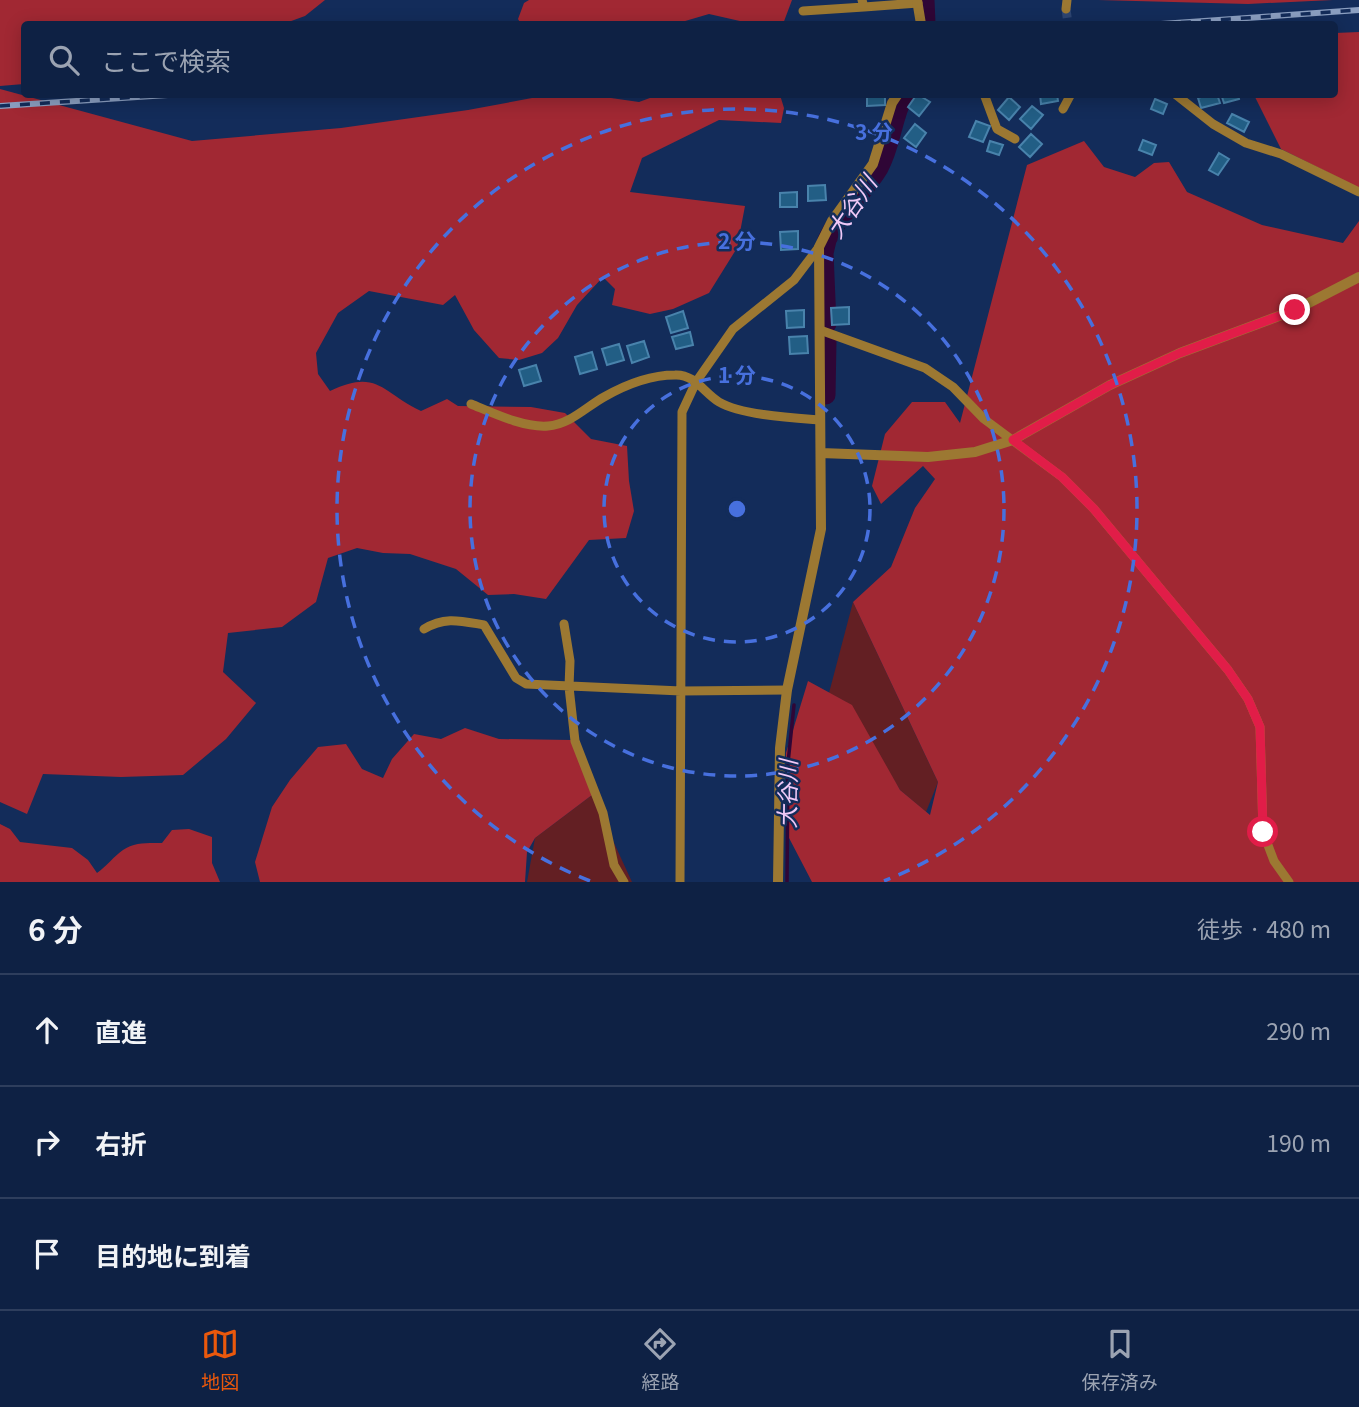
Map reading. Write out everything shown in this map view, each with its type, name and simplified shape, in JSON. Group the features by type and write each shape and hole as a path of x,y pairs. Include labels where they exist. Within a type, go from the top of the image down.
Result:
{"street":[{"path":"803,11 863,4 917,2 920,21"},
{"path":"680,882 682,412 696,382 733,329 794,280 819,247 832,221 873,164 895,98"},
{"path":"986,98 998,129 1015,139"},
{"path":"1063,109 1069,98"},
{"path":"1180,98 1213,124 1246,142 1282,154 1359,192"},
{"path":"778,882 780,748 787,690 821,529 819,247"},
{"path":"821,453 928,457 975,452 1013,440 1110,385 1180,353 1295,310 1359,277"},
{"path":"820,330 925,368 953,387 984,419 1062,477 1094,509 1228,670 1248,699 1260,727 1263,832 1274,861 1289,882"},
{"path":"471,404 515,421 548,426 571,419 605,396 641,381 679,374 696,382 720,403 775,416 819,420"},
{"path":"424,629 436,621 452,619 484,625 516,678 526,684 681,691 787,690"},
{"path":"564,624 570,661 569,687 575,741 603,813 614,865 624,882"}],"shaded area":[{"path":"0,0 325,0 305,16 291,21 21,21 21,84 0,86"},
{"path":"529,0 792,0 784,21 740,21 709,14 685,21 519,21 524,3"},
{"path":"1098,0 1333,0 1248,4"},
{"path":"1359,32 1359,188 1281,149 1256,98 1338,98 1338,33"},
{"path":"0,89 21,95 21,98 33,98 192,141 341,128 532,98 611,98 639,102 650,98 781,98 784,108 781,123 719,120 642,158 630,192 745,206 737,248 709,293 673,309 650,314 612,305 615,289 603,277 577,305 558,338 542,353 519,360 499,358 474,330 455,295 443,305 369,291 338,313 316,353 318,374 330,391 359,382 370,382 421,411 447,399 458,406 531,407 565,413 591,439 627,446 634,511 626,538 589,540 546,599 514,594 488,595 456,569 410,554 357,548 328,558 316,602 282,627 228,633 223,672 256,703 226,739 183,775 121,777 43,774 27,814 0,802"},
{"path":"1084,141 1104,167 1135,177 1154,163 1169,162 1187,192 1262,225 1343,243 1359,221 1359,882 812,882 788,836 786,753 808,681 852,705 900,790 930,815 938,782 853,602 891,567 915,508 935,479 923,466 881,504 872,486 885,434 912,402 945,402 960,423 1027,165"},
{"path":"853,602 938,782 926,812 900,790 846,702 829,693"},
{"path":"465,728 499,739 572,740 592,795 535,838 527,852 525,882 260,882 255,862 272,807 290,780 318,747 346,744 362,769 383,778 392,759 414,734 441,739"},
{"path":"592,795 632,882 527,882 535,838"},
{"path":"0,824 10,829 20,842 72,848 88,860 97,873 127,847 162,843 172,830 189,829 212,837 212,863 220,882 0,882"}],"building":[{"path":"867,98 885,98 885,105 867,106"},
{"path":"914,98 924,98 930,102 919,116 908,107"},
{"path":"1008,98 1020,107 1009,120 998,110"},
{"path":"1040,98 1058,98 1058,101 1041,104"},
{"path":"1198,98 1218,98 1220,103 1201,108"},
{"path":"1222,98 1239,98 1239,99 1224,103"},
{"path":"1155,99 1167,104 1163,114 1151,109"},
{"path":"1032,106 1043,115 1031,129 1020,119"},
{"path":"1232,114 1249,122 1244,132 1227,123"},
{"path":"976,121 990,126 983,142 969,137"},
{"path":"915,124 926,133 916,147 904,138"},
{"path":"1031,134 1042,144 1030,157 1019,147"},
{"path":"1143,140 1156,145 1152,155 1139,150"},
{"path":"990,141 1003,145 999,155 987,151"},
{"path":"1219,153 1229,159 1218,175 1209,170"},
{"path":"825,185 826,200 808,201 808,186"},
{"path":"797,192 797,207 780,207 780,193"},
{"path":"798,231 798,249 781,250 780,232"},
{"path":"849,307 849,324 832,325 831,308"},
{"path":"804,310 804,327 787,328 786,311"},
{"path":"683,311 688,328 671,333 666,317"},
{"path":"690,332 693,345 676,349 672,337"},
{"path":"807,336 808,353 790,354 789,337"},
{"path":"644,341 649,357 632,363 627,346"},
{"path":"619,344 624,360 607,365 602,349"},
{"path":"592,352 597,369 580,374 575,357"},
{"path":"536,365 541,381 524,386 519,370"}],"waterway":[{"name":"大谷川","path":"925,0 926,21"},
{"name":"大谷川","path":"827,324 824,253 827,240 838,221 879,168 903,98"},
{"name":"大谷川","path":"826,395 827,340"},
{"name":"大谷川","path":"787,882 788,763 794,705"}],"tunnel":[{"path":"1066,9 1068,21"}],"railway":[{"path":"1203,21 1359,10"},
{"path":"0,106 122,98"}],"route":[{"path":"1263,832 1260,727 1248,699 1228,670 1094,509 1062,477 1013,440 1110,385 1180,353 1295,310"}]}
